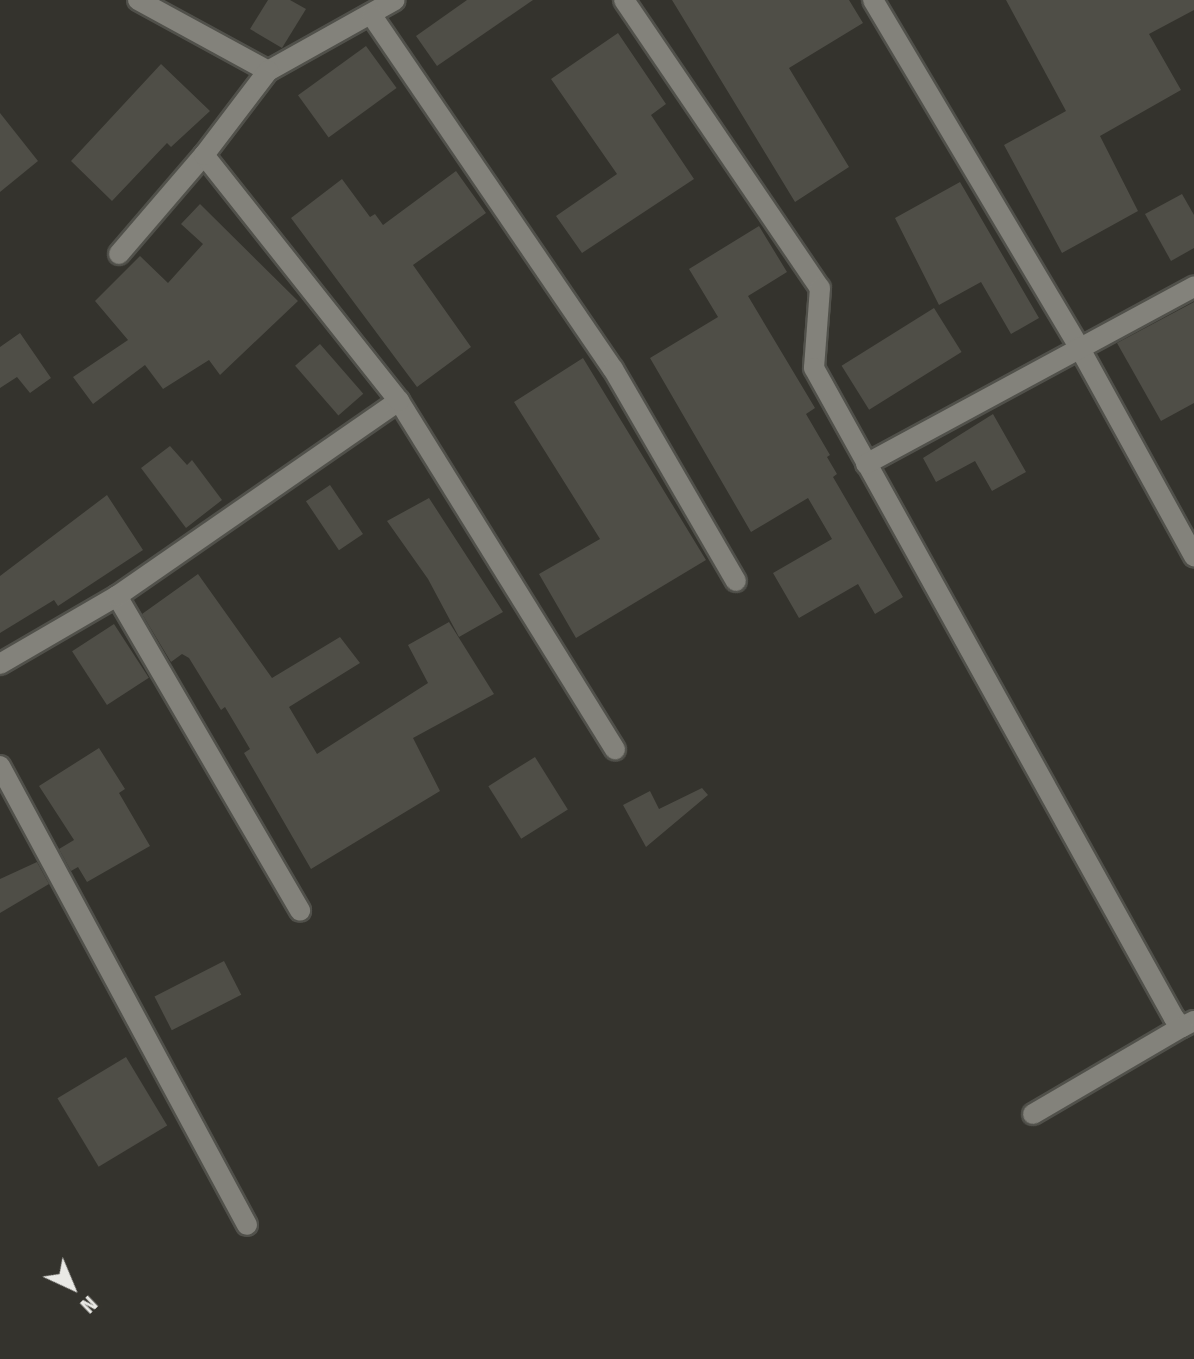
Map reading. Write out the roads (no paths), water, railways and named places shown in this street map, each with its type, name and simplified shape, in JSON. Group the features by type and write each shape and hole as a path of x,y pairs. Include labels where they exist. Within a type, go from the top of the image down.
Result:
{"street":[{"path":"138,0 268,71"},
{"path":"119,254 204,155 268,71 372,16 395,0"},
{"path":"624,0 820,288 814,368 1188,1024 1033,1114"},
{"path":"873,0 1079,347 1194,556"},
{"path":"372,16 613,369 736,581"},
{"path":"204,155 399,401 615,750"},
{"path":"866,464 1194,287"},
{"path":"0,664 117,596 399,401"},
{"path":"117,596 300,911"},
{"path":"0,766 247,1225"}]}
